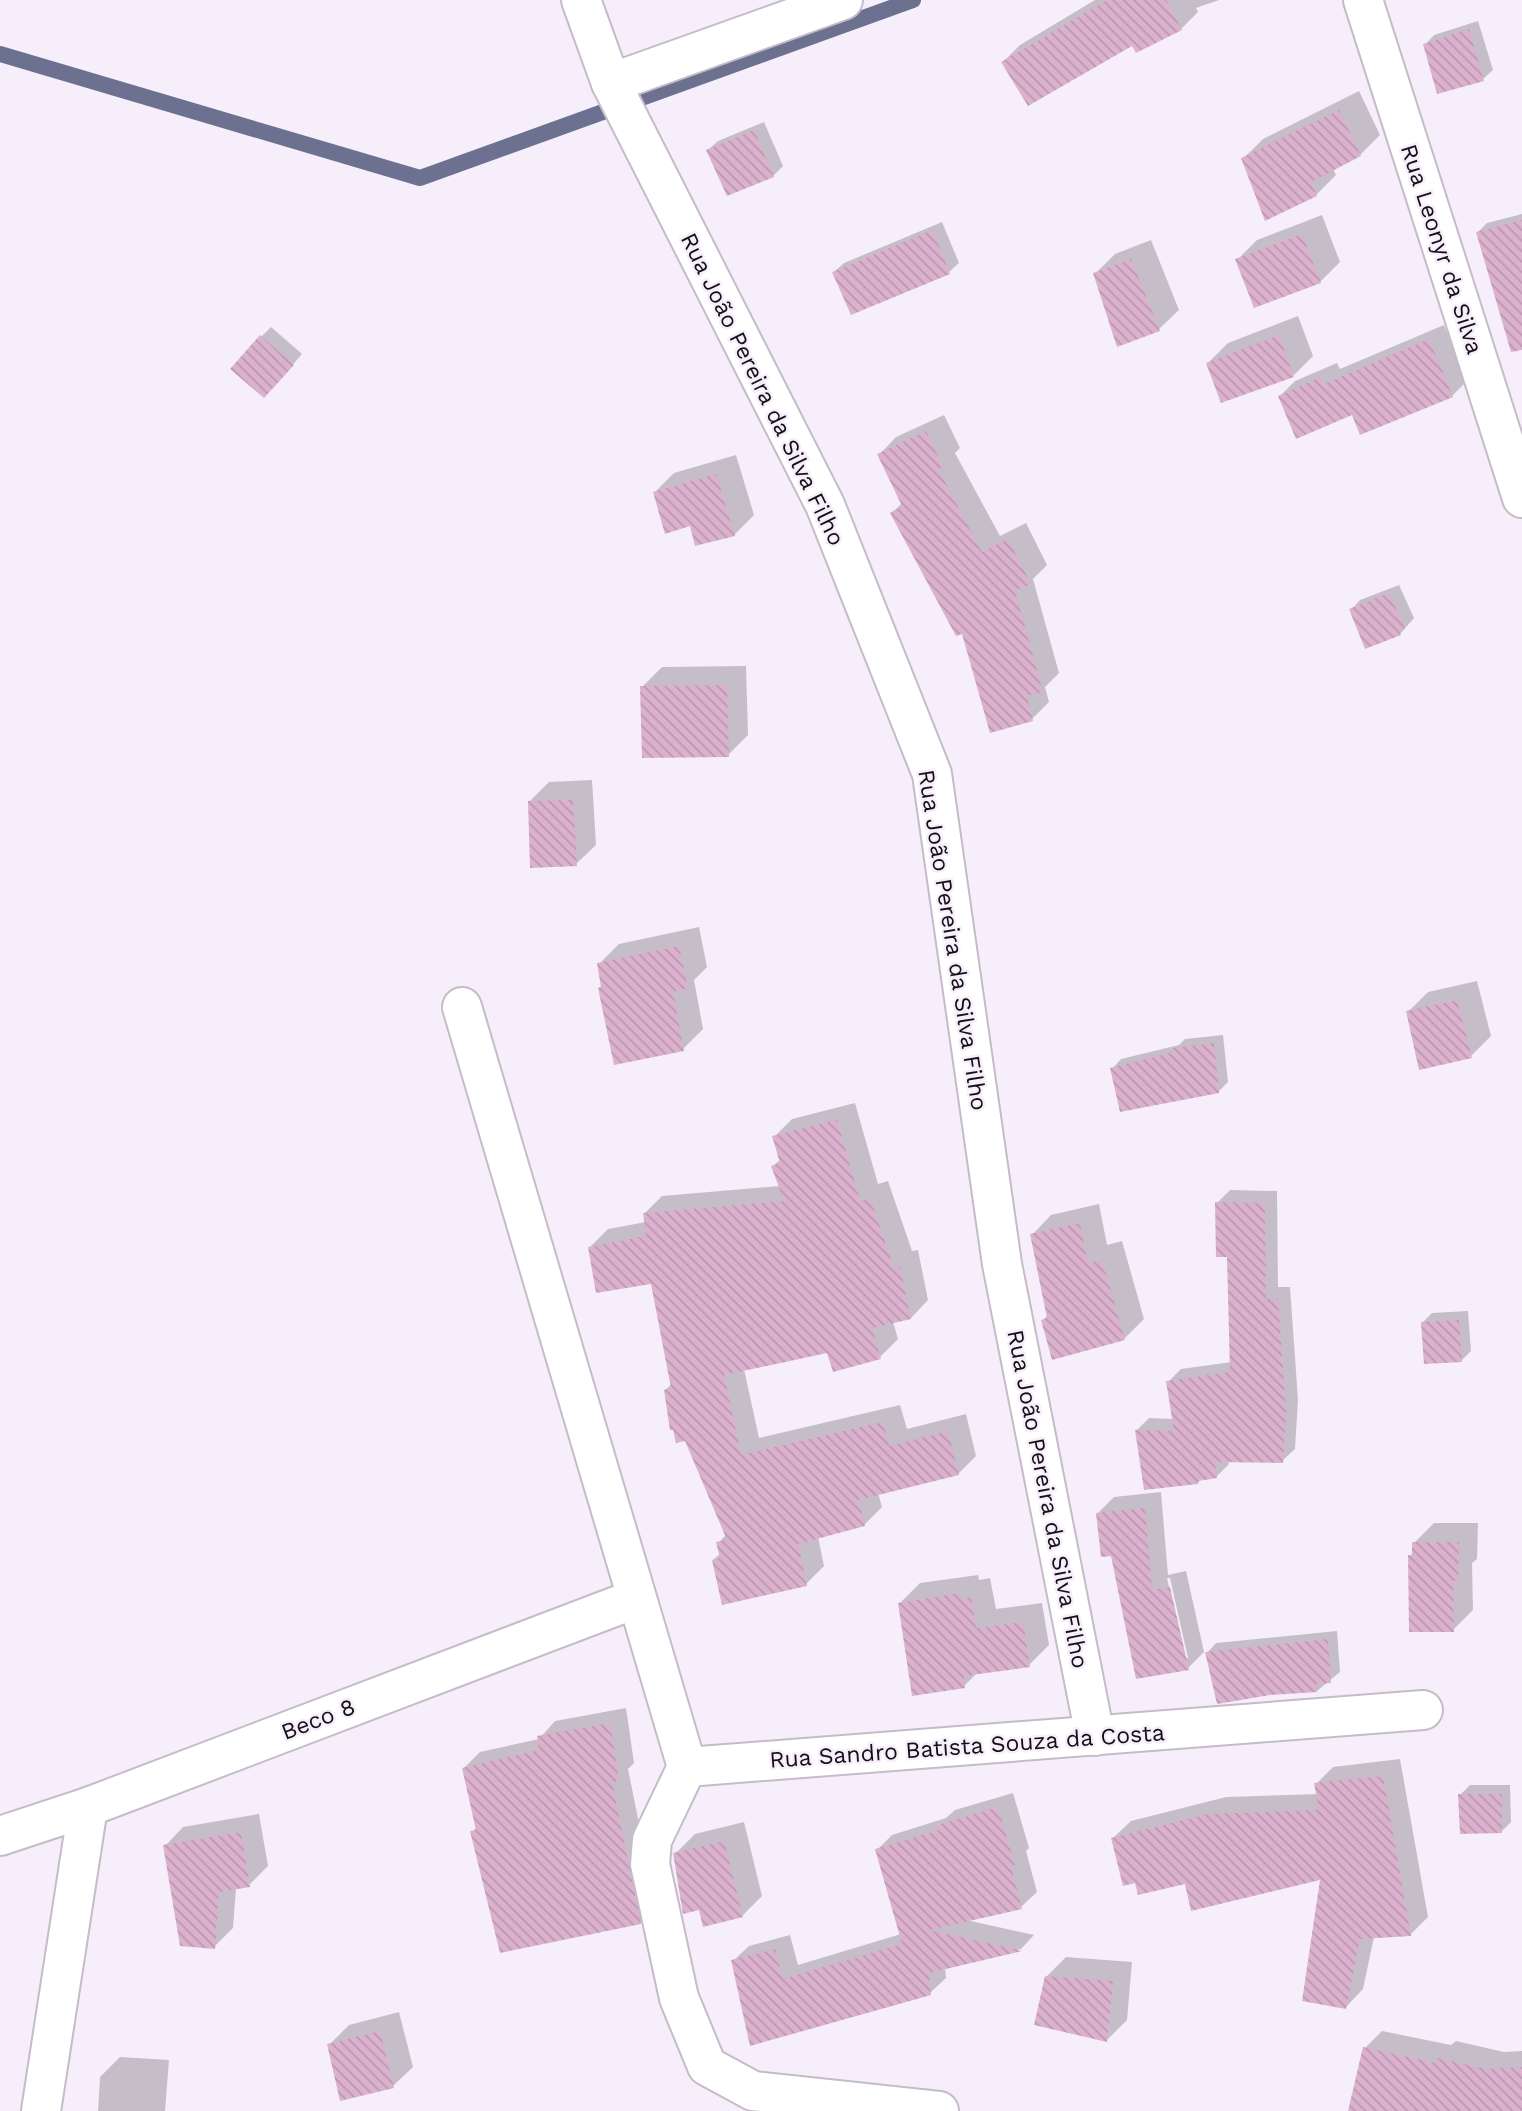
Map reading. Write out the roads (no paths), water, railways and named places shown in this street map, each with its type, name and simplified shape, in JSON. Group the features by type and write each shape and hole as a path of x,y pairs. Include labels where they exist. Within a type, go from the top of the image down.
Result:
{"street":[{"name":"Rua João Pereira da Silva Filho","path":"581,0 611,83 825,505 932,774 1002,1264 1095,1736"},
{"path":"611,83 843,0"},
{"name":"Rua Leonyr da Silva","path":"1363,0 1522,498"},
{"path":"462,1007 635,1599 687,1767 652,1840 650,1864 679,1998 707,2066 753,2091 939,2111"},
{"name":"Beco 8","path":"0,1836 88,1807 635,1599"},
{"name":"Rua Sandro Batista Souza da Costa","path":"687,1767 1423,1710"},
{"path":"41,2111 88,1807"}],"waterway":[{"path":"0,54 420,178 913,0"}]}
